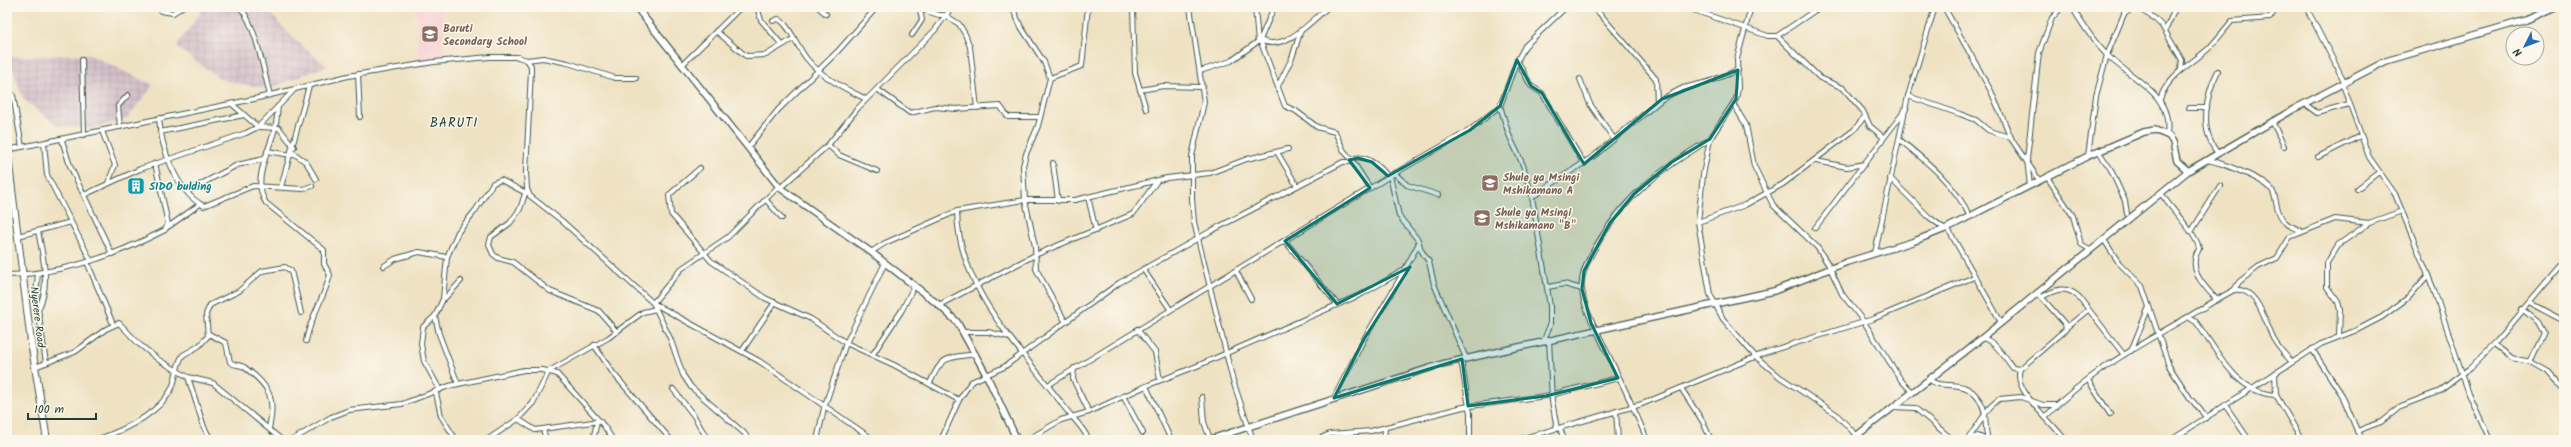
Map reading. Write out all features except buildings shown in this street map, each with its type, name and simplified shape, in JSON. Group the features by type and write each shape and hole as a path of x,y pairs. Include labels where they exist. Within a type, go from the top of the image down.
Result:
{"main road":[{"name":"Nyerere Road","path":"7,149 35,367 47,440"}],"street":[{"path":"161,7 161,11 173,13 182,7"},
{"path":"239,7 250,23 260,54 270,95"},
{"path":"636,7 780,187 871,252 939,305 963,332 976,354 1017,440"},
{"path":"682,65 741,7"},
{"path":"757,7 761,20 782,45"},
{"path":"818,7 826,14"},
{"path":"914,7 939,16 946,15 960,24 966,34 970,47 977,108"},
{"path":"653,303 681,270 728,236 828,144 866,99 878,89 935,30 952,7"},
{"path":"1012,7 1021,27 1046,66 1050,78 1034,137 1023,160 1026,200 1035,255 1034,263 1039,277 1065,321"},
{"path":"1050,78 1082,66 1088,7"},
{"path":"1133,7 1135,73 1146,109"},
{"path":"1190,7 1203,87 1204,109 1196,138 1191,174 1192,199 1198,240 1208,286 1248,428 1253,440"},
{"path":"1255,7 1259,41 1278,86 1282,102 1286,108 1296,111 1317,126 1335,132 1344,151 1370,188"},
{"path":"1200,71 1231,61 1259,41 1274,7"},
{"path":"1259,41 1266,43 1281,42 1301,30 1328,7"},
{"path":"1048,385 1170,308 1236,271 1390,175 1470,130 1500,106 1517,60 1531,40 1566,7"},
{"path":"1594,7 1656,79 1657,102"},
{"path":"1685,7 1704,9 1747,29 1768,36 1777,36 1820,7"},
{"path":"1647,440 1596,330 1591,323 1582,289 1584,271 1610,222 1621,208 1661,170 1710,139 1734,105 1738,94 1738,54 1747,29 1751,7"},
{"path":"1875,253 1890,178 1907,108 1908,96 1935,7"},
{"path":"1944,7 1991,91 2011,138 2039,180"},
{"path":"2030,186 2027,163 2040,45 2052,18 2062,7"},
{"path":"2072,7 2085,28 2107,55 2160,99 2167,121 2167,134"},
{"path":"2088,156 2092,118 2107,55 2124,14 2124,7"},
{"path":"2124,14 2136,7 2154,18 2165,31 2170,43 2187,65"},
{"path":"2165,31 2176,7"},
{"path":"2160,99 2169,81 2211,46 2232,21 2270,18 2278,7"},
{"path":"2306,7 2344,84 2349,104 2369,158 2393,189 2428,275 2469,394 2490,440"},
{"path":"1850,440 1983,338 2000,322 2188,171 2217,152 2272,121 2386,61 2537,17 2556,7"},
{"path":"748,147 773,116 817,70 842,47 875,8"},
{"path":"912,35 922,22 920,10"},
{"path":"773,21 778,19 785,23 793,39 817,70 866,99"},
{"path":"1278,86 1289,66 1301,30"},
{"path":"716,31 746,56 766,55 793,39"},
{"path":"1777,36 1820,78 1843,88 1863,110 1870,126 1883,137"},
{"path":"7,149 62,140 159,118 232,104 358,74 418,64 490,57 518,57 527,60 543,58 560,61 614,78 636,78"},
{"path":"82,60 84,135"},
{"path":"527,60 531,66 526,147 526,191 520,209 510,223 491,237 489,245 493,254 498,258 513,262 543,287 599,311 616,332"},
{"path":"1517,60 1531,86 1542,93 1584,164"},
{"path":"2181,70 2183,61"},
{"path":"1532,197 1584,164 1657,102 1680,90 1708,82 1738,70"},
{"path":"2217,152 2209,131 2207,108 2209,89 2218,71"},
{"path":"358,74 360,117"},
{"path":"1580,79 1590,104 1614,139"},
{"path":"281,187 294,147 309,86"},
{"path":"1140,90 1163,86 1203,87"},
{"path":"84,195 155,163 227,140 258,126 294,89"},
{"path":"878,89 910,113 935,107 977,108 1000,106 1006,116 1010,118 1040,117"},
{"path":"13,95 22,147"},
{"path":"120,127 118,106 128,95"},
{"path":"1908,96 1976,120 1988,130 2011,138"},
{"path":"232,104 258,126 276,126 282,130 294,147"},
{"path":"2305,104 2317,113 2349,104"},
{"path":"1734,105 1746,125 1749,152 1766,194 1776,209 1816,246 1830,269 1842,294 1864,322 1869,333 1901,380 1912,392"},
{"path":"278,106 276,126 264,159 261,185 266,203 324,250 326,254 324,264 329,272 329,280 323,300 310,321 306,340"},
{"path":"1500,106 1509,135 1523,165 1532,197 1548,287 1551,315 1547,339 1552,395 1559,428 1564,440"},
{"path":"1815,228 1865,164 1883,137 1907,108"},
{"path":"2189,108 2207,108"},
{"path":"160,132 244,115"},
{"path":"1698,222 1737,209 1766,194 1816,160 1854,130 1865,116"},
{"path":"159,118 160,132 167,159 188,191 200,204 209,205 244,189 261,185 303,189 312,186"},
{"path":"2272,121 2284,146"},
{"path":"1202,397 1204,422 1209,440 1334,398 1464,359 1547,339 1596,330 1774,290 1875,253 1912,242 1946,228 2098,151 2144,132 2155,130 2167,134 2173,142 2177,161 2188,171"},
{"path":"102,131 115,165 108,183"},
{"path":"2318,157 2360,136"},
{"path":"1710,139 1703,175 1698,222 1710,294 1714,304 1724,319 1755,356 1787,381 1836,414 1856,436"},
{"path":"62,140 70,166 112,254"},
{"path":"1900,140 1945,179 1966,207 1970,217"},
{"path":"44,143 47,175 89,262 113,324"},
{"path":"828,144 839,155 877,171"},
{"path":"871,252 885,243 958,211 1026,200 1058,201 1088,197 1191,174 1219,170 1247,159 1288,149"},
{"path":"267,151 292,153 306,162 316,179"},
{"path":"2098,151 2110,168 2125,201 2126,214"},
{"path":"1277,152 1297,186"},
{"path":"941,440 959,400 971,382 987,376 1022,353 1065,321 1143,269 1350,159 1358,158 1372,162 1407,185 1438,195"},
{"path":"188,191 237,165 264,159"},
{"path":"1816,160 1847,167 1865,164"},
{"path":"2204,160 2218,161 2236,171 2245,172 2269,187 2275,197 2277,211 2282,220 2302,232"},
{"path":"155,163 168,227"},
{"path":"1054,163 1058,201"},
{"path":"700,168 669,195 668,199 671,214 704,254 759,294 823,326 846,343 873,354 930,383 959,400"},
{"path":"2357,189 2379,172"},
{"path":"1390,175 1399,216 1419,243 1429,262 1434,284 1464,359 1470,440"},
{"path":"2047,177 2073,216 2082,244 2091,250"},
{"path":"1890,178 1929,217 1946,228 2000,322"},
{"path":"440,390 424,361 421,344 423,327 435,316 443,299 447,257 461,227 475,211 493,182 501,180 526,191 530,196 593,247 653,303 742,351 824,408 874,440"},
{"path":"939,305 976,284 1035,255 1096,231 1136,212 1142,200 1158,181"},
{"path":"2191,232 2220,186"},
{"path":"2161,193 2175,214 2191,232 2198,248 2193,258 2194,269 2216,300"},
{"path":"1088,197 1096,231"},
{"path":"766,200 782,218"},
{"path":"7,275 23,275 46,271 89,262 112,254 157,234 200,204"},
{"path":"958,211 961,247 976,284 1009,337 1072,416 1084,428 1089,440"},
{"path":"2339,336 2340,310 2338,302 2327,287 2327,264 2338,245 2369,223 2402,211"},
{"path":"2045,417 2057,405 2088,380 2124,355 2157,333 2234,290 2239,282 2254,270 2277,258 2289,238 2335,219 2369,223"},
{"path":"18,236 71,222"},
{"path":"38,231 46,271 45,294 38,310"},
{"path":"1285,240 1337,304"},
{"path":"2104,240 2119,263 2142,286 2148,310 2169,366 2190,398 2207,418"},
{"path":"1334,398 1364,339 1419,243"},
{"path":"384,266 395,259 406,258 419,252 447,257"},
{"path":"2357,431 2381,422 2401,406 2440,391 2463,374 2494,344 2522,309 2530,303 2564,262"},
{"path":"817,440 824,408 846,343 885,263"},
{"path":"96,440 137,420 158,405 171,390 183,355 199,346 209,334 206,314 210,305 239,291 260,272 268,269 285,267 291,271 301,313"},
{"path":"1143,269 1170,308"},
{"path":"1027,440 1072,416 1089,412 1146,386 1227,353 1362,294 1404,270"},
{"path":"1236,271 1251,299"},
{"path":"38,272 36,286 38,310 46,363"},
{"path":"2171,440 2312,349 2371,323 2396,308 2428,275"},
{"path":"1518,440 1632,406 1680,388 1755,356 1864,322 1974,277"},
{"path":"443,299 461,281"},
{"path":"1548,287 1564,284 1582,289"},
{"path":"873,354 902,310 914,286"},
{"path":"2042,297 2054,290 2066,289 2077,295 2124,355"},
{"path":"2234,290 2247,293 2260,306 2275,340 2292,362"},
{"path":"2037,292 2066,326"},
{"path":"742,351 775,302"},
{"path":"653,303 683,375 691,387 744,432 749,440"},
{"path":"2530,303 2564,320"},
{"path":"487,440 518,419 537,398 549,371 616,332 643,312 656,309"},
{"path":"2522,309 2538,322 2544,333 2530,362"},
{"path":"2065,440 2025,395 2018,377 2020,369 2065,330 2066,326 2088,310"},
{"path":"2130,351 2148,310"},
{"path":"435,316 439,334 458,384"},
{"path":"2188,317 2196,322 2234,374 2249,389 2276,395"},
{"path":"35,367 75,352 113,324 119,323 123,325 145,350 177,372 188,377 213,383 282,440"},
{"path":"1137,329 1155,352 1160,380"},
{"path":"963,332 988,332 1009,337"},
{"path":"209,334 226,344 228,358 232,364 244,367 268,389 272,405 268,428"},
{"path":"1983,338 1989,340 2005,356 2013,368 2020,369"},
{"path":"2494,344 2511,358 2530,362 2547,371 2564,390"},
{"path":"594,345 613,373 671,440"},
{"path":"2312,349 2342,395 2361,440"},
{"path":"930,383 937,365 943,360 976,354"},
{"path":"1074,368 1073,380 1089,412"},
{"path":"292,440 342,412 370,406 402,404 458,384 524,370 549,371 557,374 613,440"},
{"path":"2275,373 2276,395 2302,440"},
{"path":"188,377 204,427 211,440"},
{"path":"1316,440 1330,434 1372,431 1468,406 1552,395 1618,378"},
{"path":"1929,379 1936,383 1964,386 1980,400 1985,416 1988,440 1978,436 1968,439"},
{"path":"2088,380 2110,414"},
{"path":"1146,386 1171,440"},
{"path":"1680,388 1703,422 1711,440"},
{"path":"673,389 698,422 708,440"},
{"path":"436,393 441,416 456,440"},
{"path":"1123,396 1143,433"},
{"path":"1968,439 1992,404 1999,399 2021,397 2043,405 2057,405"},
{"path":"2225,405 2249,440"},
{"path":"1893,407 1915,408 1953,440"},
{"path":"1616,411 1618,440"},
{"path":"518,419 532,429 598,422"},
{"path":"593,440 598,422"},
{"path":"1384,440 1385,428"},
{"path":"543,429 546,440"},
{"path":"2178,436 2182,440"}],"highlighted area":[{"path":"1517,60 1531,86 1542,93 1584,164 1662,99 1738,70 1736,99 1710,139 1672,162 1634,194 1610,223 1584,271 1582,289 1591,323 1618,378 1546,396 1468,406 1462,359 1334,398 1364,339 1410,267 1337,304 1285,241 1370,188 1349,160 1358,158 1372,162 1388,176 1470,130 1500,106"}],"shaded area":[{"path":"204,7 265,7 294,39 327,66 268,89 222,80 176,47"},
{"name":"Baruti Secondary School","path":"442,7 444,60 419,61 416,8"},
{"path":"88,54 153,85 127,119 91,129 57,125 23,99 9,57"}],"place":[{"name":"Baruti Secondary School","path":"430,34"},
{"name":"Shule ya Msingi Mshikamano A","path":"1490,183"},
{"name":"SIDO bulding","path":"136,186"},
{"name":"Shule ya Msingi Mshikamano \"B\"","path":"1482,218"}],"district":[{"name":"BARUTI","path":"454,122"}]}
